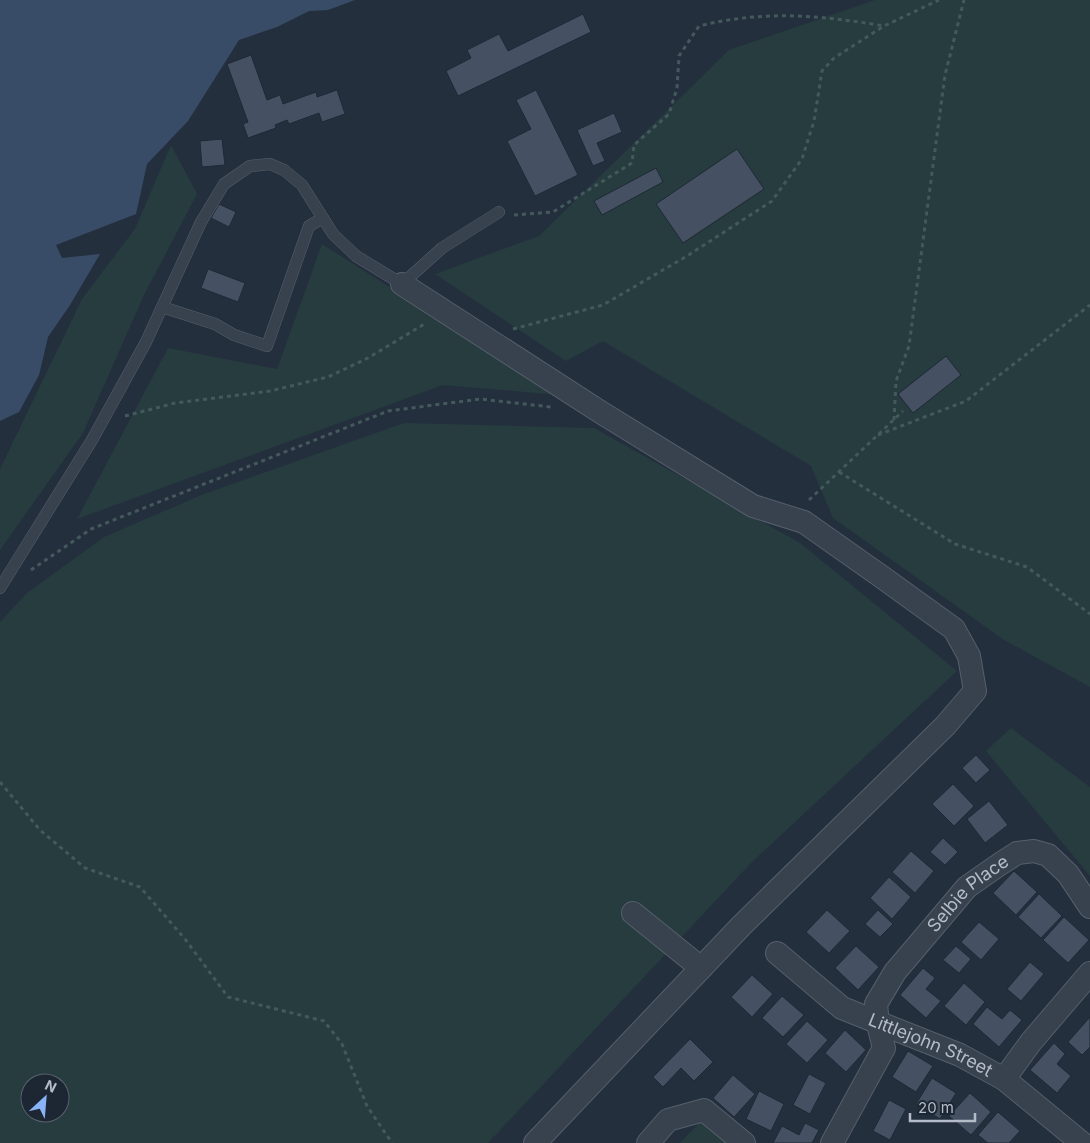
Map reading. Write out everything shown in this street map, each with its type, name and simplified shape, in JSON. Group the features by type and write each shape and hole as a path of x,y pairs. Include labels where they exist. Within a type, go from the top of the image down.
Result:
{"street":[{"path":"402,284 484,335 602,413 753,506 804,522 954,630 969,656 975,692 945,726 742,924 535,1143"},
{"name":"Selbie Place","path":"832,1143 884,1048 878,1024 876,1004 895,972 968,887 1017,853 1034,851 1048,855 1068,874 1090,907"},
{"path":"633,913 701,968"},
{"name":"Littlejohn Street","path":"777,953 842,1008 878,1024 960,1055 1004,1079 1082,1143"},
{"path":"1004,1079 1031,1042 1090,973"},
{"path":"648,1143 668,1120 704,1110 744,1143"}],"lane":[{"path":"0,588 102,422 146,342 200,222 224,184 250,166 270,164 284,170 302,184 333,234 356,256 402,284 442,248 499,212"},
{"path":"162,307 215,324 234,335 267,346 309,226 323,218"}],"path":[{"path":"484,335 536,324 603,305 687,256 772,201 802,159 814,121 822,71 834,58 884,26 939,0"},
{"path":"894,420 896,381 909,346 945,75 964,0"},
{"path":"499,212 520,216 553,212 632,163 634,145 669,114 677,88 679,56 699,26 723,20 778,14 837,18 884,26"},
{"path":"878,435 966,401 1090,305"},
{"path":"102,422 175,403 270,391 328,377 368,358 431,320 440,308"},
{"path":"25,574 91,529 388,411 480,399 555,408"},
{"path":"790,518 903,411"},
{"path":"839,472 955,544 1027,567 1090,614"},
{"path":"0,782 40,830 85,868 140,887 185,939 228,996 324,1021 342,1044 367,1106 392,1143"}],"green space":[{"path":"875,0 1090,0 1090,687 1004,640 833,518 811,466 603,341 566,361 435,274 539,236 729,50"},
{"path":"171,145 197,194 144,295 83,433 0,550 0,469 82,299 135,229"},
{"path":"322,244 559,395 443,385 77,519 168,348 277,369"},
{"path":"404,423 594,428 800,543 957,671 752,862 488,1143 0,1143 0,622 27,593 104,537 204,494"},
{"path":"1011,728 1090,787 1090,876 986,751"},
{"path":"701,1121 725,1143 680,1143"}],"water":[{"path":"0,0 355,0 328,10 309,11 277,27 239,40 188,121 147,164 136,214 56,245 62,258 100,254 70,305 48,337 39,375 19,412 0,421"}],"building":[{"path":"583,14 591,32 458,96 446,71 471,58 467,50 499,34 508,51"},
{"path":"251,55 267,100 280,95 283,104 316,92 317,97 337,90 345,114 322,122 319,113 289,124 287,120 275,125 276,128 248,138 243,124 248,122 227,64"},
{"path":"536,90 578,175 535,196 507,141 531,129 516,100"},
{"path":"614,113 622,132 597,143 605,161 593,166 577,130"},
{"path":"222,139 225,165 202,167 200,141"},
{"path":"737,149 764,189 683,243 656,204"},
{"path":"656,168 663,182 602,215 594,201"},
{"path":"219,204 236,212 229,227 211,218"},
{"path":"208,269 245,283 238,302 201,288"},
{"path":"946,356 961,375 913,413 898,394"},
{"path":"976,755 990,770 976,783 962,768"},
{"path":"953,784 974,806 954,826 932,804"},
{"path":"989,801 1008,825 985,843 967,819"},
{"path":"943,838 958,852 945,865 930,852"},
{"path":"911,851 934,871 915,893 892,872"},
{"path":"1014,871 1037,892 1016,915 993,893"},
{"path":"889,877 911,897 892,919 870,898"},
{"path":"1039,894 1062,916 1041,938 1018,917"},
{"path":"827,910 850,931 829,953 806,932"},
{"path":"878,910 893,924 880,937 865,924"},
{"path":"1064,917 1089,940 1068,963 1043,940"},
{"path":"979,922 999,939 981,960 961,942"},
{"path":"856,946 879,967 858,990 835,968"},
{"path":"956,946 971,959 959,973 943,960"},
{"path":"1030,962 1044,974 1021,1001 1007,989"},
{"path":"923,968 935,978 926,989 941,1001 926,1018 900,995"},
{"path":"752,975 773,994 752,1017 731,997"},
{"path":"964,983 985,1002 966,1025 944,1006"},
{"path":"782,996 804,1015 783,1037 762,1018"},
{"path":"987,1007 1002,1019 1010,1010 1022,1020 999,1047 973,1024"},
{"path":"1090,1017 1090,1047 1082,1055 1068,1042"},
{"path":"807,1021 828,1040 807,1063 786,1044"},
{"path":"845,1030 866,1050 846,1072 825,1053"},
{"path":"690,1039 713,1062 694,1081 681,1068 663,1087 653,1077"},
{"path":"1054,1043 1065,1054 1057,1064 1071,1076 1057,1093 1030,1070"},
{"path":"908,1051 933,1066 916,1092 892,1077"},
{"path":"809,1074 826,1083 810,1114 793,1105"},
{"path":"733,1075 755,1094 734,1117 713,1098"},
{"path":"932,1078 956,1093 940,1119 916,1104"},
{"path":"759,1091 784,1104 771,1131 746,1119"},
{"path":"970,1093 991,1112 971,1135 949,1116"},
{"path":"889,1100 906,1109 890,1140 873,1131"},
{"path":"998,1112 1020,1131 1009,1143 988,1143 978,1135"},
{"path":"805,1123 819,1130 812,1143 773,1143 782,1126 799,1135"}]}
